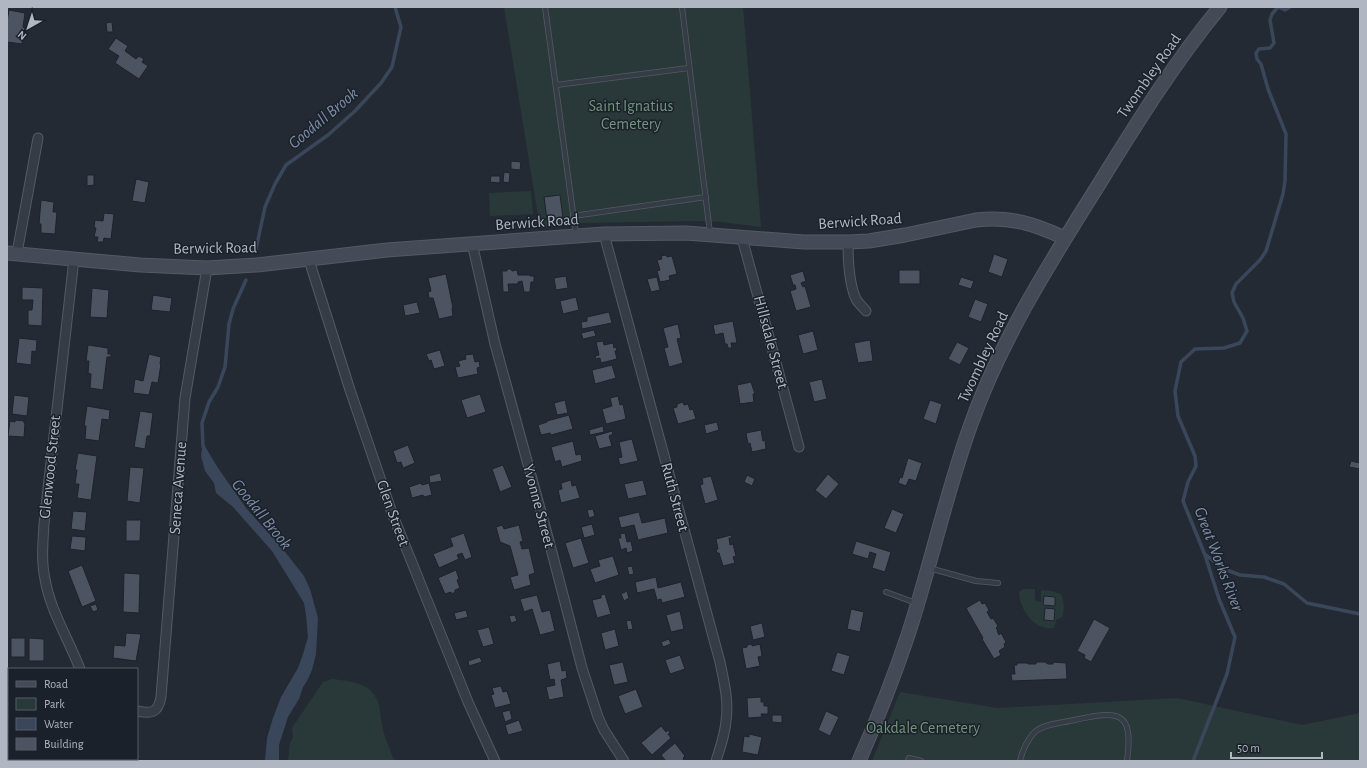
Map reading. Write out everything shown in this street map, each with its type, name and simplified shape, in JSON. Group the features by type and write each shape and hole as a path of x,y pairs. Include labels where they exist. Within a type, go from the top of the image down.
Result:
{"street":[{"name":"Twombley Road","path":"859,761 899,660 917,604 953,476 977,408 1001,354 1019,318 1065,238 1152,98 1220,7"},
{"path":"12,253 38,138"},
{"name":"Berwick Road","path":"12,253 140,265 207,268 309,260 387,250 604,234 661,232 710,234 742,238 810,242 848,242 885,239 988,219 1020,221 1065,238"},
{"name":"Ruth Street","path":"604,234 720,662 726,692 727,721 716,761"},
{"name":"Hillsdale Street","path":"742,238 799,447"},
{"path":"848,242 849,266 854,294 856,299 866,311"},
{"name":"Yvonne Street","path":"472,243 495,344 582,668 601,724 624,761"},
{"name":"Glenwood Street","path":"74,259 42,553 45,581 52,604 80,668"},
{"name":"Glen Street","path":"309,260 350,390 392,513 468,702 495,761"},
{"name":"Seneca Avenue","path":"138,711 152,712 160,705 185,398 207,268"}],"lane":[{"path":"545,7 576,237"},
{"path":"682,7 710,234"},
{"path":"556,85 689,68"},
{"path":"573,216 706,197"},
{"path":"927,568 976,581 998,583"},
{"path":"886,592 917,604"},
{"path":"1020,761 1026,745 1036,731 1052,725 1097,715 1109,714 1118,717 1126,723 1129,737 1127,761"},
{"path":"908,761 909,758 921,761"}],"green space":[{"name":"Saint Ignatius Cemetery","path":"504,7 743,7 761,227 722,222 694,221 584,223 540,228"},
{"path":"531,191 533,214 490,216 489,193"},
{"path":"1023,589 1035,589 1035,601 1041,602 1041,590 1061,594 1064,611 1062,617 1056,620 1053,628 1040,626 1029,618 1020,599 1019,592"},
{"path":"332,679 363,685 373,693 379,704 383,729 387,742 393,758 397,761 288,761 290,743 293,738 292,728 323,682"},
{"name":"Oakdale Cemetery","path":"900,692 997,708 1177,698 1302,725 1360,713 1360,761 872,761"}],"water":[{"path":"203,443 218,468 246,508 282,548 304,576 310,589 318,618 316,654 312,670 303,687 299,699 288,717 279,745 279,761 265,761 267,738 281,697 298,668 308,637 304,603 272,551 233,507 216,493 214,483 205,471 201,456"}],"building":[{"path":"9,10 25,13 23,27 25,28 22,44 7,42 7,21"},
{"path":"112,22 113,32 107,32 106,23"},
{"path":"116,38 128,46 125,51 136,59 139,56 144,59 142,62 148,66 139,79 115,63 119,56 108,49"},
{"path":"511,161 521,162 520,170 511,169"},
{"path":"504,172 510,173 509,183 503,182"},
{"path":"87,175 94,175 94,185 87,186"},
{"path":"491,176 500,176 500,183 490,182"},
{"path":"136,179 149,182 145,203 132,201"},
{"path":"560,195 563,217 547,220 544,197"},
{"path":"41,200 54,202 53,212 57,212 55,234 41,233 41,224 39,224"},
{"path":"104,213 114,214 111,239 104,238 103,242 97,242 98,237 94,237 96,228 94,228 95,220 103,221"},
{"path":"994,254 1008,259 1002,277 988,272"},
{"path":"666,255 667,257 672,256 677,274 669,276 670,280 660,282 657,271 660,270 657,260 662,259 661,256"},
{"path":"507,269 511,269 512,271 517,270 518,275 534,276 534,282 531,282 530,292 524,292 522,281 518,282 518,284 508,284 509,292 503,292 502,271 507,271"},
{"path":"899,270 920,270 920,284 899,284"},
{"path":"803,271 806,281 801,283 803,287 805,286 811,307 796,311 790,291 796,289 790,275"},
{"path":"446,274 453,308 453,316 439,319 433,298 429,298 428,292 431,291 428,278"},
{"path":"566,276 568,288 556,290 554,278"},
{"path":"657,277 660,290 651,292 647,279"},
{"path":"961,277 974,281 971,289 958,285"},
{"path":"22,287 43,288 42,326 28,325 28,310 32,310 33,300 22,300"},
{"path":"92,288 109,290 107,318 90,317"},
{"path":"153,295 172,298 170,312 151,310"},
{"path":"576,297 579,310 563,314 560,301"},
{"path":"975,299 988,304 981,322 968,317"},
{"path":"417,302 420,313 405,316 403,305"},
{"path":"609,312 612,323 582,329 581,322 587,321 587,317"},
{"path":"733,321 737,343 731,343 732,348 728,348 727,344 725,344 723,333 715,335 713,325"},
{"path":"678,324 681,338 677,339 683,363 669,367 664,348 668,347 663,328"},
{"path":"594,330 596,336 583,339 581,333"},
{"path":"813,331 818,350 803,354 798,335"},
{"path":"19,338 37,340 36,352 32,351 31,365 16,363"},
{"path":"870,340 873,361 858,363 854,343"},
{"path":"603,341 604,345 613,343 614,348 616,347 617,351 615,351 617,359 601,363 600,358 596,359 595,356 599,355 596,342"},
{"path":"957,342 969,348 960,365 948,359"},
{"path":"88,345 108,348 108,354 111,354 111,357 107,357 103,390 90,388 91,374 88,373 89,361 86,361"},
{"path":"440,350 445,366 434,369 431,360 429,361 426,354"},
{"path":"149,354 161,357 158,383 152,382 149,395 133,393 135,379 143,381"},
{"path":"473,354 475,362 479,361 480,367 477,368 478,374 458,378 455,367 460,366 458,361 466,359 465,355"},
{"path":"612,365 616,378 595,384 592,370"},
{"path":"822,379 827,399 814,402 809,382"},
{"path":"751,382 755,394 753,394 754,402 740,404 737,385"},
{"path":"480,394 486,412 467,418 461,400"},
{"path":"14,395 29,397 27,416 12,414"},
{"path":"618,396 620,405 623,404 626,419 606,424 602,409 612,406 610,398"},
{"path":"565,400 568,413 557,415 554,403"},
{"path":"930,400 942,404 936,424 923,419"},
{"path":"683,402 684,405 688,404 690,410 693,409 696,419 678,424 673,408 677,407 677,404"},
{"path":"87,406 110,410 109,420 102,419 99,441 85,439 86,426 84,426"},
{"path":"140,411 153,413 150,436 147,436 145,449 134,447"},
{"path":"569,415 573,429 551,435 550,433 541,435 538,425"},
{"path":"15,420 24,421 24,437 8,436 10,421 15,422"},
{"path":"717,422 719,430 706,434 704,425"},
{"path":"603,426 604,432 590,435 589,430"},
{"path":"761,430 763,441 765,440 766,449 752,452 750,443 748,444 746,433"},
{"path":"612,431 613,434 609,436 612,446 599,449 595,436"},
{"path":"632,439 638,461 620,465 618,458 622,457 619,442"},
{"path":"573,441 576,455 581,454 582,461 562,467 560,460 555,462 551,447"},
{"path":"408,445 415,463 403,468 401,462 397,463 393,451"},
{"path":"78,453 97,456 91,500 77,498 79,484 75,484 77,470 75,470"},
{"path":"908,458 922,463 916,481 909,479 906,486 898,483 900,477 902,478"},
{"path":"1351,461 1360,463 1360,469 1349,467"},
{"path":"503,465 512,487 500,492 492,469"},
{"path":"130,467 144,468 140,503 127,501"},
{"path":"440,473 442,481 430,483 429,476"},
{"path":"828,474 839,484 826,499 815,490"},
{"path":"747,475 755,479 752,486 744,482"},
{"path":"711,476 718,500 705,504 700,485 703,484 702,478"},
{"path":"571,480 572,486 576,485 580,498 561,503 558,490 562,489 561,483"},
{"path":"643,480 647,495 628,499 624,484"},
{"path":"421,483 422,485 429,483 432,495 424,497 423,495 412,498 409,487"},
{"path":"593,509 595,516 589,518 587,510"},
{"path":"892,509 904,514 896,533 884,528"},
{"path":"73,511 87,512 85,531 71,529"},
{"path":"639,512 642,523 665,518 668,533 638,540 634,525 621,528 618,517"},
{"path":"126,520 141,520 140,541 126,541"},
{"path":"592,524 595,535 584,538 581,527"},
{"path":"502,525 504,529 519,525 523,541 520,542 522,549 529,548 535,573 529,575 531,585 514,590 510,577 518,575 510,546 500,542 496,527"},
{"path":"464,533 472,557 465,560 462,553 457,555 459,559 439,568 433,554 453,546 450,538"},
{"path":"625,533 627,542 631,541 633,551 627,553 626,548 621,550 618,538 621,538 620,534"},
{"path":"731,535 732,538 729,538 730,545 733,544 736,556 733,557 735,563 723,566 719,553 717,553 716,550 718,549 716,539"},
{"path":"72,536 86,537 85,551 70,549"},
{"path":"581,538 589,563 573,568 565,543"},
{"path":"856,541 891,552 885,572 872,568 876,554 870,552 868,559 852,554"},
{"path":"613,556 619,575 595,583 590,569 600,566 598,560"},
{"path":"82,565 96,601 82,607 68,571"},
{"path":"632,566 634,574 629,575 627,567"},
{"path":"456,570 460,588 455,590 452,594 451,592 445,594 438,578"},
{"path":"124,573 140,574 139,613 123,612"},
{"path":"656,577 658,588 681,582 685,597 662,603 661,599 657,600 654,589 637,593 635,582"},
{"path":"627,591 629,598 624,601 621,594"},
{"path":"605,594 611,614 597,618 592,600 601,598 601,595"},
{"path":"537,595 542,612 550,610 555,631 540,635 532,609 524,612 520,599"},
{"path":"1044,596 1055,597 1055,606 1043,605"},
{"path":"980,600 982,604 985,603 989,610 987,612 998,626 996,628 999,635 1001,633 1006,642 1004,644 1005,647 999,651 1001,655 994,659 966,608"},
{"path":"96,604 98,610 93,612 90,606"},
{"path":"1045,608 1055,609 1054,621 1044,620"},
{"path":"851,609 864,612 860,632 847,629"},
{"path":"466,610 468,617 456,620 454,613"},
{"path":"680,611 684,629 671,632 666,615"},
{"path":"515,615 517,621 511,623 509,616"},
{"path":"1094,619 1110,628 1091,662 1084,658 1085,655 1077,651"},
{"path":"631,620 633,629 628,630 626,621"},
{"path":"762,623 765,637 753,640 750,626"},
{"path":"489,627 494,644 483,647 477,630"},
{"path":"615,629 619,646 605,650 601,633"},
{"path":"126,633 141,634 136,661 113,658 114,645 125,646"},
{"path":"11,638 25,638 25,657 11,657"},
{"path":"29,638 44,639 44,661 29,661"},
{"path":"669,639 671,644 663,647 661,642"},
{"path":"752,644 752,646 760,644 762,656 758,657 760,666 746,669 742,648"},
{"path":"837,652 850,656 844,675 831,671"},
{"path":"680,655 685,669 670,674 665,660"},
{"path":"480,657 482,662 469,666 468,661"},
{"path":"560,661 562,671 566,670 567,678 561,680 564,697 549,700 546,687 555,685 554,679 550,680 547,664"},
{"path":"623,662 628,682 614,685 609,665"},
{"path":"1036,662 1045,662 1048,664 1053,664 1053,662 1066,663 1067,679 1012,681 1011,674 1015,674 1014,665 1017,665 1017,663 1036,664"},
{"path":"501,686 503,692 507,691 511,704 495,708 491,695 494,694 492,688"},
{"path":"636,689 643,707 625,714 618,696"},
{"path":"761,697 761,702 764,702 764,706 768,706 768,714 761,714 762,717 748,718 747,698"},
{"path":"510,710 512,719 505,722 502,712"},
{"path":"826,711 839,717 830,736 818,730"},
{"path":"772,715 782,715 782,723 772,722"},
{"path":"519,720 523,731 508,735 505,725"},
{"path":"661,726 666,732 668,730 670,733 668,734 671,738 652,755 641,743"},
{"path":"749,734 762,737 758,755 742,752 744,736 749,737"},
{"path":"675,743 685,756 683,758 684,761 666,761 661,755"}],"waterway":[{"name":"Goodall Brook","path":"256,249 265,207 275,184 286,165 328,135 355,111 381,83 392,67 401,27 395,7"},
{"name":"Great Works River","path":"1193,761 1227,674 1235,637 1219,599 1205,555 1183,501 1188,482 1196,466 1195,456 1178,416 1175,391 1181,362 1195,349 1224,348 1240,343 1247,331 1243,318 1234,302 1232,293 1236,284 1260,260 1266,251 1283,194 1285,181 1286,134 1268,89 1261,64 1257,59 1256,53 1259,49 1270,48 1274,43 1270,20 1272,14 1278,7 1285,10 1290,7"},
{"name":"Goodall Brook","path":"203,447 202,423 209,402 218,387 225,367 229,324 233,309 246,280"},
{"path":"1206,555 1222,568 1240,575 1264,577 1284,584 1307,603 1360,614"}]}
